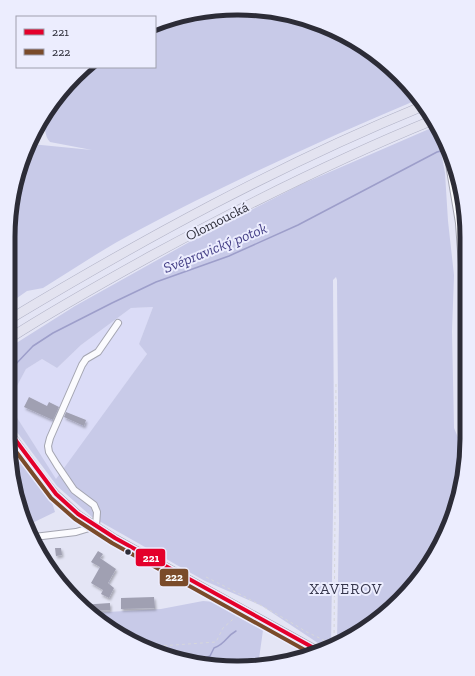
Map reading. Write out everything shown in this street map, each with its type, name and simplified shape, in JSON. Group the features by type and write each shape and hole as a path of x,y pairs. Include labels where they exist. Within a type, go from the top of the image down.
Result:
{"highway":[{"name":"Olomoucká","path":"15,316 86,273 180,221 301,160 418,108"},
{"name":"Olomoucká","path":"15,335 96,286 209,225 308,175 428,122"}],"street":[{"path":"451,178 460,237"},
{"path":"96,526 96,512 94,505 77,494 50,455 48,446 82,365 86,360 98,352 118,323"},
{"path":"15,440 56,494 78,514 115,538 313,648"},
{"path":"38,537 76,532 96,526"}],"path":[{"path":"333,639 336,381"},
{"path":"206,578 270,609 315,637 327,642"},
{"path":"160,647 216,642 223,628 243,609"}],"shaded area":[{"path":"223,15 252,15 281,19 323,32 349,45 373,61 395,80 414,101 313,145 173,212 91,258 43,288 27,291 15,299 15,223 19,194 27,166 35,144 92,150 50,142 46,134 45,127 52,114 70,91 93,68 156,68 156,31 194,19"},
{"path":"431,128 440,145 445,173 448,221 454,275 452,331 454,428 460,442 460,453 456,482 448,510 430,550 423,562 405,585 373,615 361,624 337,637 339,521 336,277 333,280 334,442 331,640 321,645 262,606 205,581 92,517 57,486 15,429 15,414 56,479 147,354 139,344 153,307 131,308 81,345 57,368 42,359 26,369 15,390 15,344 75,306 202,235 302,184"},
{"path":"153,307 139,344 147,354 56,480 15,415 15,390 26,369 42,359 57,368 81,345 131,308"},
{"path":"15,446 50,496 55,512 32,523 19,482"},
{"path":"203,601 228,603 264,623 259,660 223,661 194,657 166,649 126,631 99,612 161,609"}],"building":[{"path":"29,397 47,406 49,402 59,407 53,420 24,407"},
{"path":"66,412 86,420 84,426 64,417"},
{"path":"55,548 61,548 62,555 56,556"},
{"path":"98,551 103,554 100,558 116,569 108,583 114,588 109,598 101,594 103,590 91,583 100,567 91,562"},
{"path":"154,597 155,608 121,609 121,598"},
{"path":"110,603 110,610 97,611 89,604"}],"waterway":[{"name":"Svépravický potok","path":"15,365 33,346 53,333 112,303 156,282 229,256 298,225 441,151"},
{"path":"204,658 210,656 214,648 236,631"}],"transit line":[{"name":"221","path":"15,439 56,494 78,514 115,538 313,648"},
{"name":"222","path":"15,450 51,498 75,519 112,543 305,650"}],"district":[{"name":"XAVEROV","path":"346,589"}]}
